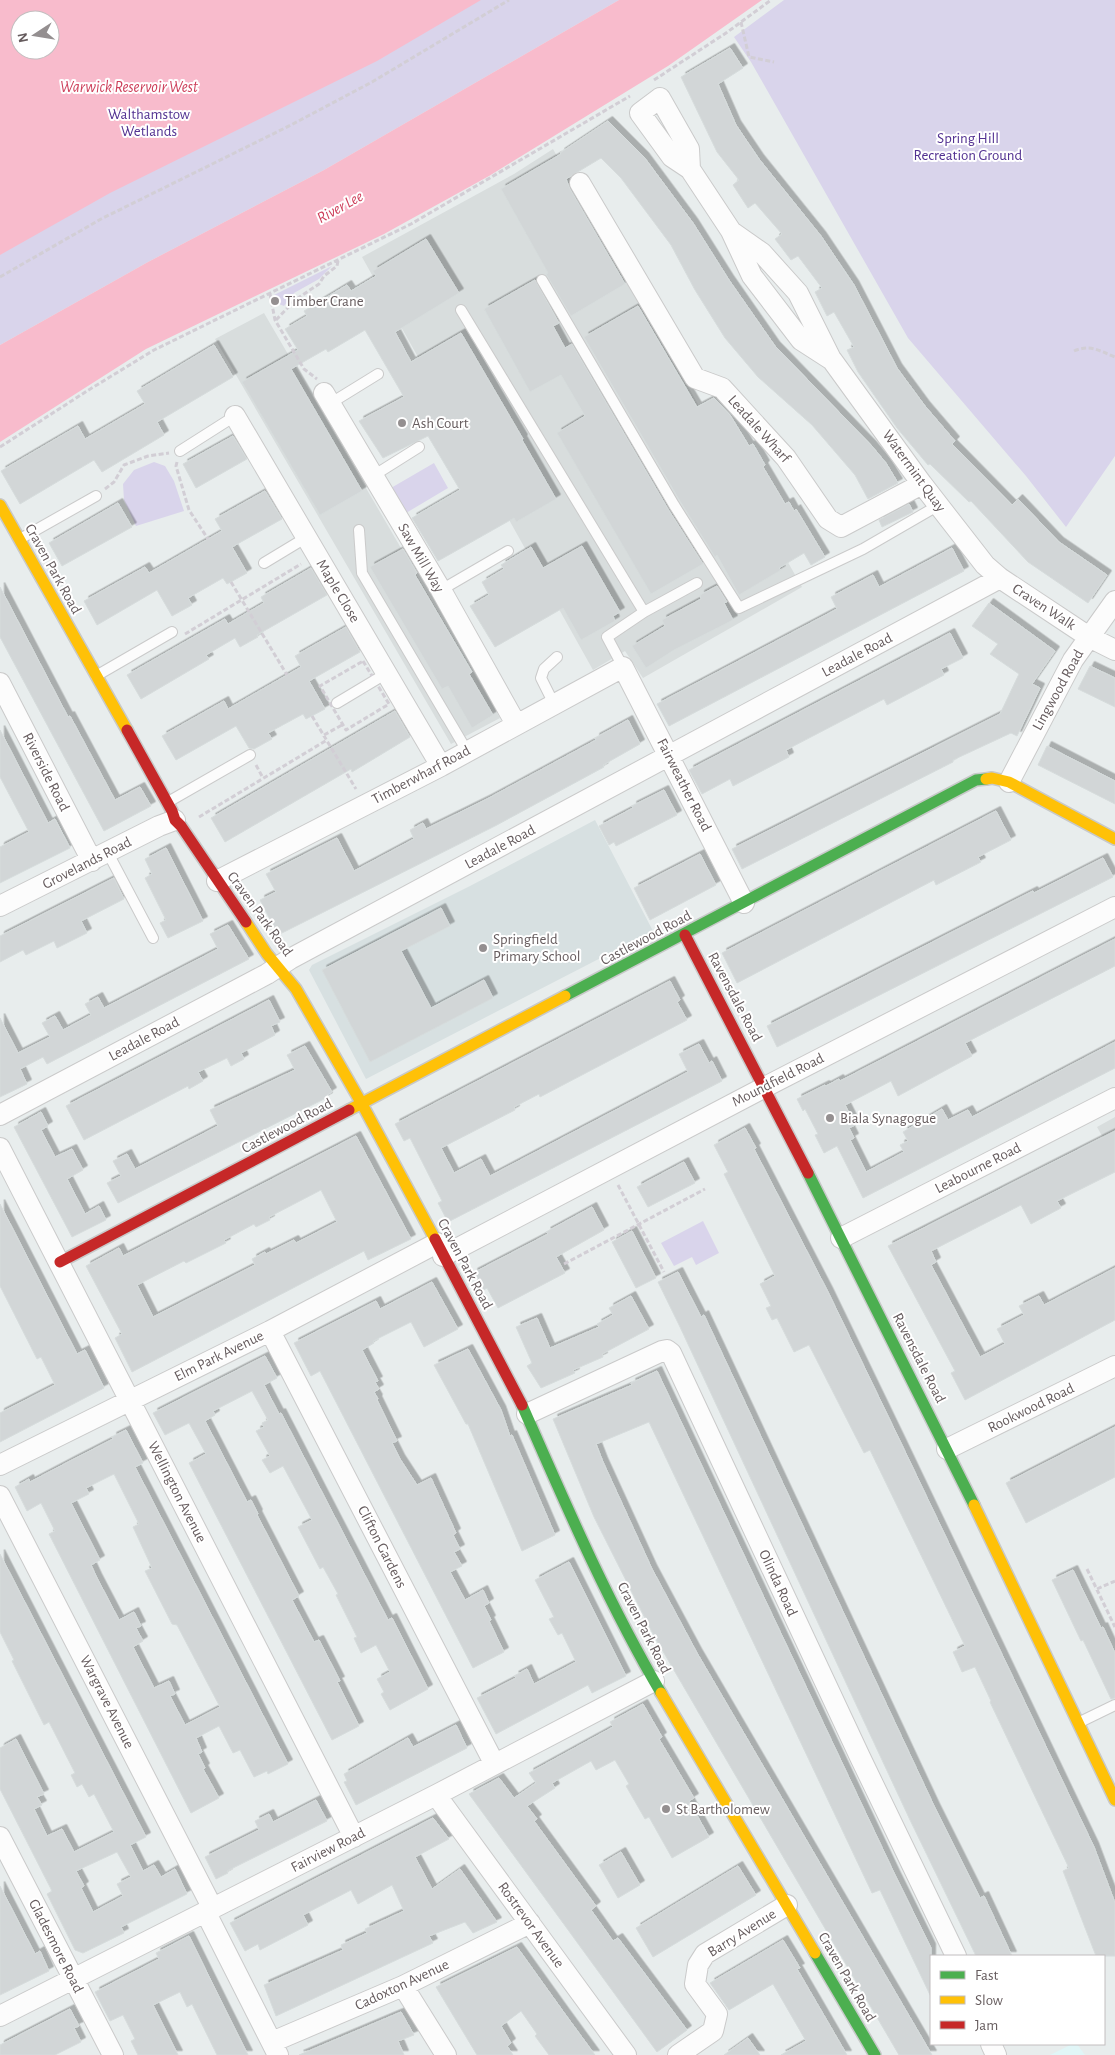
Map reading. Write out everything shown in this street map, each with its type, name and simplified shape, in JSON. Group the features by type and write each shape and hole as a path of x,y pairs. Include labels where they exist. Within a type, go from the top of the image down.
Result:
{"street":[{"name":"Watermint Quay","path":"690,169 731,231 762,253 798,293 832,360 922,484 986,565 1000,578"},
{"name":"Leadale Wharf","path":"580,183 695,378 722,388 786,458 828,519 841,527 922,484"},
{"name":"Saw Mill Way","path":"327,398 441,590 516,724"},
{"name":"Maple Close","path":"235,416 441,766"},
{"name":"Craven Park Road","path":"0,505 171,812 267,954 296,989 362,1104 516,1390 566,1506 637,1651 875,2055"},
{"name":"Craven Walk","path":"1000,578 1089,637 1115,650"},
{"name":"Leadale Road","path":"0,1115 279,967 290,959 1000,578"},
{"name":"Lingwood Road","path":"1008,782 1073,660 1115,601"},
{"name":"Timberwharf Road","path":"218,881 441,766 623,667"},
{"name":"Fairweather Road","path":"623,667 744,903"},
{"name":"Riverside Road","path":"0,683 100,857"},
{"name":"Castlewood Road","path":"60,1262 685,935 976,780 992,778 1008,782 1115,839"},
{"name":"Grovelands Road","path":"0,906 159,826 171,812"},
{"name":"Moundfield Road","path":"440,1249 609,1169 1115,907"},
{"name":"Ravensdale Road","path":"685,935 765,1087 947,1449 1115,1800"},
{"name":"Leabourne Road","path":"841,1238 1115,1098"},
{"name":"Wellington Avenue","path":"0,1148 354,1836"},
{"name":"Elm Park Avenue","path":"0,1465 440,1249"},
{"name":"Clifton Gardens","path":"270,1331 494,1763"},
{"name":"Olinda Road","path":"527,1414 662,1351 667,1350 671,1353 852,1740 956,1955"},
{"name":"Rookwood Road","path":"947,1449 1115,1366"},
{"name":"Wargrave Avenue","path":"0,1496 210,1911 275,2049"},
{"name":"Fairview Road","path":"0,2016 210,1911 654,1681"},
{"name":"Rostrevor Avenue","path":"436,1795 626,2055"},
{"name":"Gladesmore Road","path":"0,1838 113,2055"},
{"name":"Barry Avenue","path":"678,2055 713,2031 717,2014 696,1984 698,1965 705,1954 787,1905"},
{"name":"Cadoxton Avenue","path":"275,2049 530,1924"},
{"path":"404,1986 446,2055"}],"lane":[{"path":"542,280 674,505 739,608 863,548 939,505"},
{"path":"461,310 644,612"},
{"path":"327,398 378,374"},
{"path":"180,451 235,416"},
{"path":"373,476 419,447"},
{"path":"20,538 96,496"},
{"path":"358,530 362,573 467,751"},
{"path":"264,563 307,537"},
{"path":"441,590 508,551"},
{"path":"623,667 607,637 644,612 697,583"},
{"path":"95,676 172,632"},
{"path":"554,704 541,678 544,669 557,657"},
{"path":"337,703 387,673"},
{"path":"171,812 250,755"},
{"path":"100,857 153,938"},
{"path":"1079,1722 1115,1705"}],"path":[{"path":"0,277 101,219 291,125 372,82 509,0"},
{"path":"647,85 771,0"},
{"path":"741,22 749,57 774,62"},
{"path":"0,447 154,350 411,224 634,93"},
{"path":"275,320 295,300 319,284 324,276 337,266 338,261"},
{"path":"270,294 275,320 304,369 315,376 327,398"},
{"path":"1074,351 1084,347 1095,348 1115,357"},
{"path":"96,496 114,482 124,464 148,456 180,451 176,466 189,510 208,540"},
{"path":"172,632 184,634 306,561"},
{"path":"230,582 287,675"},
{"path":"312,716 366,804"},
{"path":"196,818 326,738 342,724"},
{"path":"609,1169 664,1272"},
{"path":"564,1264 705,1189"},
{"path":"1087,1569 1115,1627"},
{"path":"1097,1589 1115,1581"}],"shaded area":[{"path":"553,149 802,587 643,678 625,651 593,670 362,257 514,174"},
{"path":"264,313 500,718 451,744 215,339"},
{"name":"Springfield Primary School","path":"595,820 653,931 366,1079 309,970 312,965 470,886"},
{"path":"1115,1117 1115,1159 1097,1127"},
{"path":"1070,2045 1078,2045 1085,2055 1050,2055"}],"green space":[{"name":"Walthamstow Wetlands","path":"0,0 619,0 324,170 148,262 0,345"},
{"name":"Spring Hill Recreation Ground","path":"784,0 1115,0 1115,456 1066,527 1026,476 908,338 751,62 734,37"},
{"path":"332,266 319,279 294,293 284,306 279,304 274,295"},
{"path":"154,462 165,466 174,481 184,511 136,526 124,500 123,484 134,470"},
{"path":"434,463 448,488 406,513 391,488"},
{"path":"703,1221 719,1253 696,1265 692,1257 674,1266 661,1243"}],"water":[{"name":"Warwick Reservoir West","path":"0,0 481,0 377,61 110,193 0,255"},
{"name":"River Lee","path":"619,0 762,0 668,66 489,176 384,234 146,349 0,442 0,345 148,262 324,170"}],"building":[{"path":"730,48 743,68 718,84 736,125 759,159 821,236 854,285 897,368 925,406 955,441 952,444 1012,505 1018,499 1059,542 1107,575 1088,603 1028,562 971,501 969,502 930,464 928,465 897,428 858,372 847,350 854,347 834,312 827,316 815,292 822,288 798,256 791,260 775,239 782,234 755,203 748,208 733,185 739,180 717,152 681,77"},
{"path":"608,121 644,157 693,223 729,280 775,346 871,445 886,463 898,483 868,499 855,475 812,425 758,377 725,338 695,290 671,245 621,178 601,158 566,179 625,284 571,316 546,274 548,273 501,189 561,154"},
{"path":"426,239 459,293 395,332 411,362 461,333 556,499 516,522 514,518 438,561 412,518 460,490 428,436 383,458 359,421 404,397 365,330 328,352 326,349 291,369 362,491 320,515 242,382 298,350 285,329 307,316 304,311 347,285 351,291 376,276 373,271"},
{"path":"535,280 559,323 553,326 565,348 572,344 668,509 703,564 651,594 557,433 585,416 561,375 530,392 484,309"},
{"path":"638,306 697,407 714,398 730,415 749,446 753,444 765,465 763,467 785,504 789,502 794,511 796,509 825,557 811,565 804,553 779,568 781,570 739,595 717,555 715,557 680,501 584,337"},
{"path":"214,345 233,377 157,422 164,435 102,472 94,460 20,504 1,471 78,426 85,439 145,404 137,391"},
{"path":"233,436 247,459 196,488 183,464"},
{"path":"265,491 282,519 232,547 247,573 227,584 223,578 188,598 192,605 172,616 157,590 97,625 84,601 145,567 149,573 222,531 215,519"},
{"path":"118,503 132,527 62,566 49,543"},
{"path":"909,504 913,512 882,527 879,520"},
{"path":"582,546 620,612 613,616 615,621 581,640 563,608 495,647 470,606 489,595 482,582 504,569 501,565 531,547 543,568"},
{"path":"952,548 964,571 669,726 657,704 837,609 831,597 873,575 879,587"},
{"path":"403,549 417,573 415,575 472,672 469,674 493,715 472,728 448,686 442,689 370,567"},
{"path":"311,568 327,595 257,635 258,637 240,647 235,638 206,655 209,659 141,699 127,675 225,619 228,624 264,603 261,597"},
{"path":"717,586 727,602 724,603 733,620 674,650 646,668 632,646 665,626 662,620 701,599 700,595"},
{"path":"0,587 68,717 70,716 115,800 140,787 151,806 104,831 0,637"},
{"path":"989,603 1055,651 1032,684 1040,688 1017,736 1011,733 953,760 953,762 742,869 732,849 1000,714 1019,674 990,654 998,644 972,626"},
{"path":"346,627 360,652 309,681 325,709 306,719 303,714 268,733 272,739 254,749 249,748 236,726 176,760 162,736 224,701 228,709 301,667 295,656"},
{"path":"950,633 963,658 941,669 944,675 887,705 884,699 786,750 789,757 733,786 730,779 702,794 689,770"},
{"path":"1090,666 1115,678 1115,707 1078,689"},
{"path":"395,711 410,737 352,772 351,769 225,842 211,818"},
{"path":"628,720 640,744 603,765 604,767 495,826 278,935 260,900 276,892 266,874 337,838 354,871 414,839 410,830 423,823 426,829 487,799 596,740 595,738"},
{"path":"0,730 48,823 55,819 70,848 0,883 0,847 29,832 0,777"},
{"path":"1047,746 1115,781 1115,804 1038,765"},
{"path":"664,790 677,815 616,846 614,842 609,845 599,826 633,808 632,806"},
{"path":"996,811 1011,840 978,857 981,862 936,885 934,880 737,983 722,953"},
{"path":"166,848 203,921 168,938 160,923 166,920 145,878 152,874 145,859"},
{"path":"700,854 716,885 650,920 634,888"},
{"path":"1103,858 1113,877 777,1047 767,1026 1033,891 1034,893"},
{"path":"114,878 124,899 81,921 87,933 57,948 54,941 26,955 23,950 0,962 0,936"},
{"path":"441,908 450,926 401,951 431,1008 484,980 493,998 370,1062 322,970"},
{"path":"228,925 249,959 47,1064 43,1057 20,1069 27,1084 0,1097 0,1018 18,1053 50,1037 42,1023 55,1016 63,1030 91,1015 85,1004 98,997 104,1008 218,949 210,934"},
{"path":"1115,939 1115,966 965,1043 972,1056 898,1096 891,1081 845,1105 855,1125 849,1128 854,1138 850,1140 866,1172 904,1152 900,1145 908,1141 903,1132 942,1109 948,1120 968,1110 972,1117 1115,1042 1115,1068 863,1198 837,1146 824,1153 815,1135 818,1134 805,1109 803,1111 797,1099 839,1079 840,1081"},
{"path":"670,981 680,1000 677,1002 687,1020 540,1097 539,1094 514,1107 515,1110 441,1148 454,1173 481,1159 490,1176 688,1072 679,1054 699,1044 709,1063 712,1061 722,1081 448,1222 438,1203 442,1201 410,1138 404,1141 395,1124"},
{"path":"269,1000 280,1022 271,1026 275,1035 241,1053 244,1059 231,1066 227,1058 198,1072 203,1081 189,1089 188,1086 84,1140 66,1106"},
{"path":"305,1046 332,1092 327,1095 328,1097 118,1203 107,1183 121,1176 113,1161 127,1154 135,1169 218,1126 210,1110 295,1070 287,1055"},
{"path":"41,1112 48,1126 41,1130 55,1157 72,1149 83,1170 67,1179 85,1214 99,1206 106,1220 72,1237 14,1127"},
{"path":"745,1128 828,1292 1094,1847 1115,1903 1115,1956 1096,1955 1063,1871 1069,1868 975,1667 962,1672 953,1652 965,1646 870,1450 864,1453 809,1345 794,1352 777,1318 772,1320 766,1308 771,1306 760,1284 775,1276 724,1174 728,1172 714,1145"},
{"path":"1115,1131 1115,1172 1057,1201 1061,1208 1031,1224 1021,1205 931,1251 936,1262 931,1265 980,1357 1005,1344 997,1329 1024,1315 1019,1306 1039,1296 1044,1305 1115,1268 1115,1320 965,1400 951,1373 955,1371 888,1246"},
{"path":"356,1136 411,1239 368,1260 364,1251 132,1372 115,1338 122,1334 86,1266 119,1248 123,1256","holes":["321,1190 337,1222 296,1243 294,1240 266,1254 265,1252 252,1259 255,1265 153,1317 137,1285 184,1261 186,1263 226,1243 224,1240 254,1224 256,1227 270,1220 269,1217"]},
{"path":"684,1162 695,1183 648,1207 637,1187"},
{"path":"0,1204 77,1354 85,1350 104,1388 0,1442 0,1413 55,1385 41,1357 37,1359 0,1286"},
{"path":"592,1207 604,1230 556,1257 565,1273 498,1308 487,1288 482,1291 473,1273 548,1234 546,1232"},
{"path":"632,1231 656,1278 636,1288 612,1242"},
{"path":"678,1272 701,1317 704,1315 935,1808 980,1898 984,1896 1012,1955 976,1955 910,1820 658,1282"},
{"path":"432,1282 458,1329 424,1347 411,1322 373,1341 374,1343 362,1350 378,1381 375,1382 379,1389 374,1392 397,1441 392,1443 400,1459 417,1485 431,1478 456,1533 453,1535 460,1549 454,1552 462,1566 450,1572 465,1600 483,1590 489,1603 484,1606 504,1652 473,1668 320,1371 311,1376 294,1343 376,1301 380,1309"},
{"path":"631,1296 649,1329 602,1354 603,1357 573,1370 575,1373 541,1388 527,1366 532,1363 516,1327 537,1318 550,1348 599,1327 597,1324 613,1315 609,1308"},
{"path":"468,1349 501,1410 510,1436 512,1435 555,1535 522,1551 468,1424 466,1424 434,1365"},
{"path":"265,1356 277,1378 264,1385 279,1414 281,1413 388,1620 392,1618 428,1689 390,1710 381,1694 384,1692 377,1679 390,1672 376,1645 361,1653 354,1638 357,1637 336,1595 338,1594 323,1567 320,1569 298,1527 312,1520 283,1466 270,1473 262,1460 270,1456 256,1431 264,1427 262,1423 268,1420 252,1391 213,1411 215,1415 205,1421 247,1502 251,1500 299,1596 292,1600 314,1642 319,1640 340,1681 337,1682 359,1726 332,1740 189,1463 206,1454 189,1423 165,1435 153,1413"},
{"path":"657,1371 931,1948 930,1995 880,1890 872,1893 649,1422 596,1444 603,1462 652,1569 697,1653 932,2055 899,2055 654,1636 594,1517 553,1419 632,1385 631,1383"},
{"path":"1115,1427 1115,1477 1026,1523 1006,1483"},
{"path":"126,1430 143,1463 135,1467 288,1764 268,1774 267,1771 254,1777 240,1750 233,1753 219,1726 196,1738 202,1752 198,1754 205,1768 203,1769 219,1798 191,1813 49,1534 55,1531 41,1503 27,1511 15,1487 29,1479 30,1482 113,1439 112,1437","holes":["114,1474 139,1524 133,1527 152,1568 145,1571 172,1624 177,1625 220,1707 185,1725 170,1696 175,1694 169,1681 154,1688 133,1647 143,1641 136,1628 141,1626 134,1612 119,1620 97,1578 91,1565 100,1560 71,1503 89,1494 86,1488"]},
{"path":"0,1554 146,1837 130,1845 143,1871 154,1865 161,1877 175,1869 187,1894 121,1927 124,1933 83,1953 75,1950 47,1894 52,1891 0,1789 0,1748 16,1739 44,1794 37,1797 42,1805 34,1809 47,1836 62,1829 74,1852 114,1832 94,1794 89,1797 82,1784 77,1787 71,1775 75,1773 49,1722 44,1725 12,1661 14,1660 0,1632","holes":["117,1852 131,1877 117,1884 123,1896 93,1912 81,1888 84,1886 76,1871"]},
{"path":"569,1562 626,1676 592,1693 588,1685 496,1734 477,1698 516,1678 514,1676 527,1669 534,1684 576,1662 562,1633 558,1635 549,1619 554,1617 535,1580"},
{"path":"1073,1570 1115,1653 1115,1698 1111,1699 1052,1580"},
{"path":"643,1704 662,1737 659,1739 694,1798 689,1801 709,1837 672,1858 649,1817 645,1819 626,1786 629,1784 615,1760 596,1770 591,1761 552,1783 555,1788 527,1806 537,1819 534,1821 596,1906 591,1910 613,1941 618,1938 687,2030 657,2052 469,1794 499,1778 514,1798 536,1783 529,1773 613,1727 610,1722"},
{"path":"456,1725 467,1748 356,1805 344,1782 347,1781 344,1774 408,1738 413,1747"},
{"path":"316,1800 327,1821 227,1871 228,1873 216,1879 205,1857 259,1830 255,1821 269,1814 273,1822"},
{"path":"433,1818 449,1839 415,1857 432,1889 460,1869 497,1922 473,1933 465,1922 429,1936 433,1943 276,2016 264,1985 343,1950 341,1945 367,1933 365,1929 404,1911 392,1885 358,1904 351,1890 303,1915 308,1925 260,1950 258,1944 245,1951 230,1923"},
{"path":"621,1852 640,1885 618,1898 599,1865"},
{"path":"738,1866 756,1895 653,1957 636,1928"},
{"path":"0,1886 35,1954 40,1951 49,1971 0,1995"},
{"path":"189,1936 248,2055 217,2055 192,2004 187,2007 180,1992 153,2005 178,2055 138,2055 131,2041 135,2039 123,2015 110,2021 95,1992 159,1959 156,1953"},
{"path":"783,1940 800,1968 797,1969 847,2055 781,2055 806,2041 773,1984 729,2010 710,1983"},
{"path":"517,1947 595,2055 549,2055 535,2036 537,2034 521,2011 501,2026 511,2043 507,2046 513,2055 477,2055 436,1987"},
{"path":"70,2009 79,2026 74,2028 81,2042 55,2055 0,2055 0,2045"},
{"path":"401,2012 414,2035 398,2041 404,2055 299,2055"},
{"path":"748,2038 760,2055 724,2055"}],"traffic: fast":[{"path":"565,996 976,780 986,779"},
{"path":"808,1173 974,1505"},
{"path":"522,1405 605,1587 661,1693"},
{"path":"815,1953 875,2055"}],"traffic: slow":[{"path":"0,505 127,730"},
{"path":"986,779 992,778 1009,782 1115,839"},
{"path":"246,922 267,954 296,989 362,1104 435,1239"},
{"path":"349,1110 565,996"},
{"path":"974,1505 1115,1800"},
{"path":"661,1693 815,1953"}],"traffic: jam":[{"path":"127,730 172,811 175,820 246,922"},
{"path":"685,935 808,1173"},
{"path":"60,1262 349,1110"},
{"path":"435,1239 522,1405"}],"place":[{"name":"Timber Crane","path":"275,301"},
{"name":"Ash Court","path":"402,423"},
{"name":"Springfield Primary School","path":"483,948"},
{"name":"Biala Synagogue","path":"830,1118"},
{"name":"St Bartholomew","path":"666,1809"}]}
